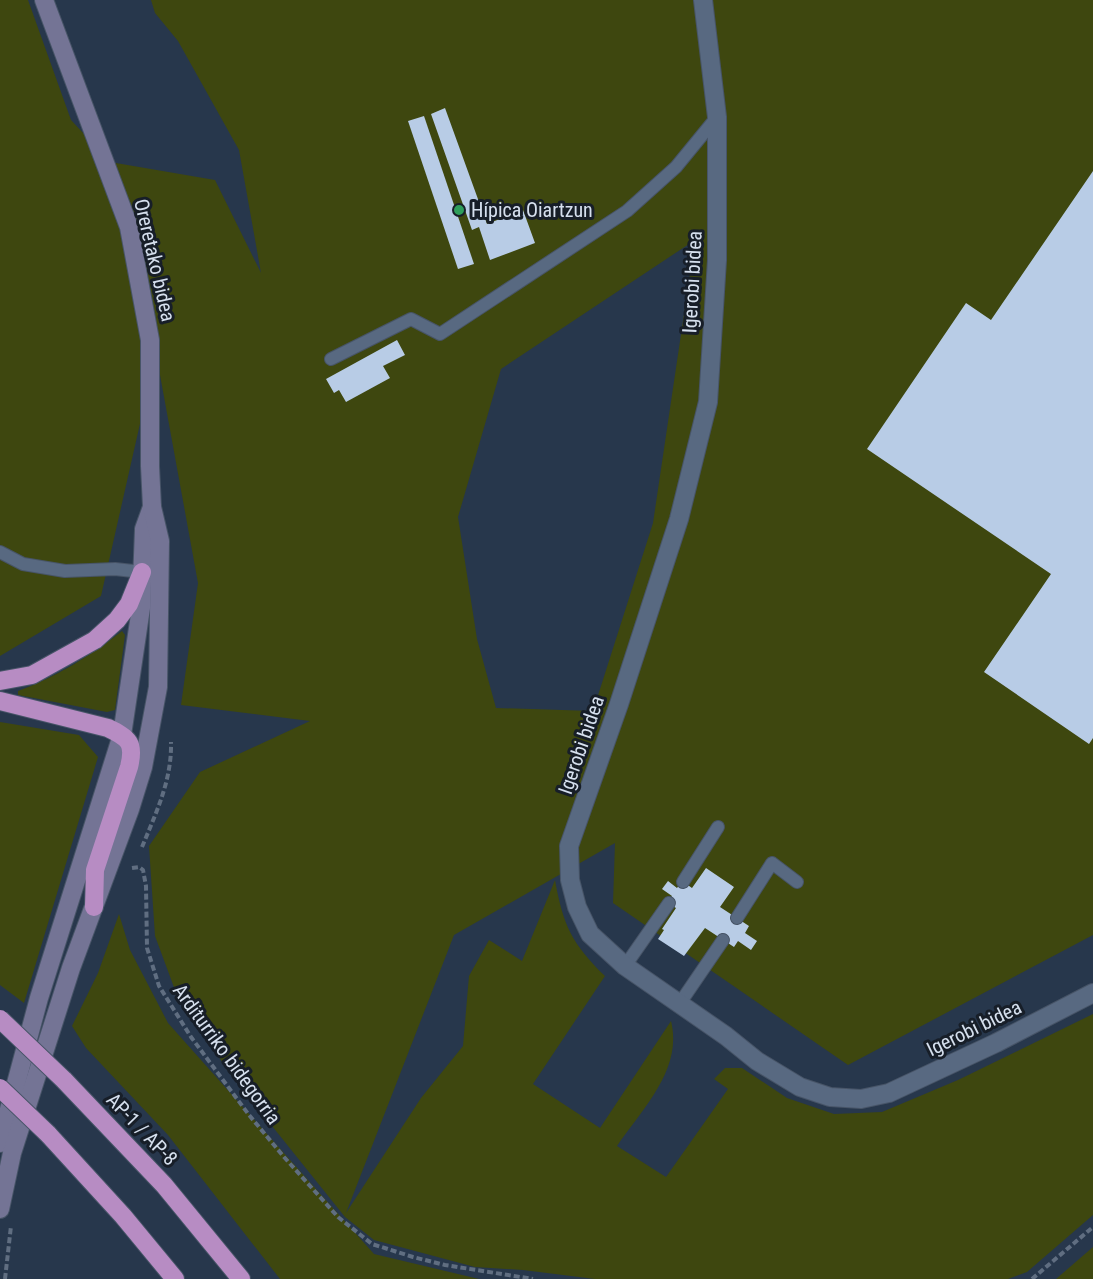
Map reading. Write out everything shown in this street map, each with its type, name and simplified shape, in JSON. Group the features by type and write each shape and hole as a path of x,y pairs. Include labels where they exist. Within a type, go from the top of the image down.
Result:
{"highway":[{"path":"0,681 32,675 95,640 117,620 129,604 142,572"},
{"path":"0,701 108,728 122,735 130,743 132,754 95,870 94,907"},
{"name":"AP-1 / AP-8","path":"0,1019 64,1080 164,1185 241,1279"},
{"path":"0,1088 48,1134 123,1216 175,1279"}],"main road":[{"name":"Oreretako bidea","path":"44,0 129,227 150,340 152,507"},
{"path":"0,1143 39,998 122,735 141,608 144,529 152,507"},
{"path":"6,1214 12,1153 71,968 143,767 157,696 160,622 160,541 152,507"}],"street":[{"name":"Igerobi bidea","path":"703,0 717,117 717,260 708,402 679,519 619,704 569,846 570,880 577,907 590,934 625,966 726,1036 757,1061 800,1087 830,1096 861,1099 889,1093 1093,993"}],"lane":[{"path":"331,359 411,319 440,334 627,211 676,168 717,117"},
{"path":"0,552 23,564 65,571 115,569 142,572"},
{"path":"683,882 718,827"},
{"path":"737,918 772,863 798,882"},
{"path":"625,966 669,903"},
{"path":"680,1003 723,940"}],"path":[{"name":"Arditurriko bidegorria","path":"129,875 133,866 143,870 146,885 147,948 159,986 191,1037 249,1115 339,1217 372,1244 445,1265 533,1279"},
{"path":"5,1279 6,1214"},
{"path":"1032,1279 1093,1227"}],"green space":[{"path":"0,0 28,0 71,120 110,162 215,180 261,273 239,150 178,41 155,13 151,0 1093,0 1093,935 848,1065 613,903 615,843 454,935 346,1213 421,1098 463,1046 469,976 489,940 522,961 555,880 571,933 584,954 605,976 533,1084 600,1128 671,1021 673,1039 666,1072 649,1102 617,1146 666,1177 728,1089 714,1079 725,1068 742,1068 787,1098 834,1114 882,1112 958,1080 1093,1014 1093,1215 1027,1272 1008,1279 595,1279 475,1267 374,1240 345,1217 228,1071 175,990 155,936 149,846 200,772 310,721 181,705 198,583 156,353 101,596 0,656","holes":["695,240 653,523 593,711 496,708 477,639 458,517 501,369"]},
{"path":"122,631 125,635 115,710 107,712 18,695 18,691 72,665"},
{"path":"0,722 79,735 98,757 24,1003 0,985"},
{"path":"119,914 130,950 168,1023 374,1254 479,1279 280,1279 168,1135 86,1048 72,1026 98,973"},
{"path":"1093,1247 1093,1279 1056,1279"}],"building":[{"path":"445,108 487,224 523,210 535,243 490,260 479,227 472,230 431,114"},
{"path":"424,116 474,264 458,269 408,121"},
{"path":"1093,171 1093,738 1089,744 984,672 1051,574 867,449 966,303 991,320"},
{"path":"397,340 405,355 383,366 390,378 346,402 339,390 334,393 326,379"},
{"path":"706,868 734,887 720,907 749,926 745,933 757,941 751,950 738,941 734,947 705,928 684,956 658,939 676,908 668,903 672,896 662,889 668,881 677,888 682,881 692,888"}],"place":[{"name":"Hípica Oiartzun","path":"459,210"}]}
